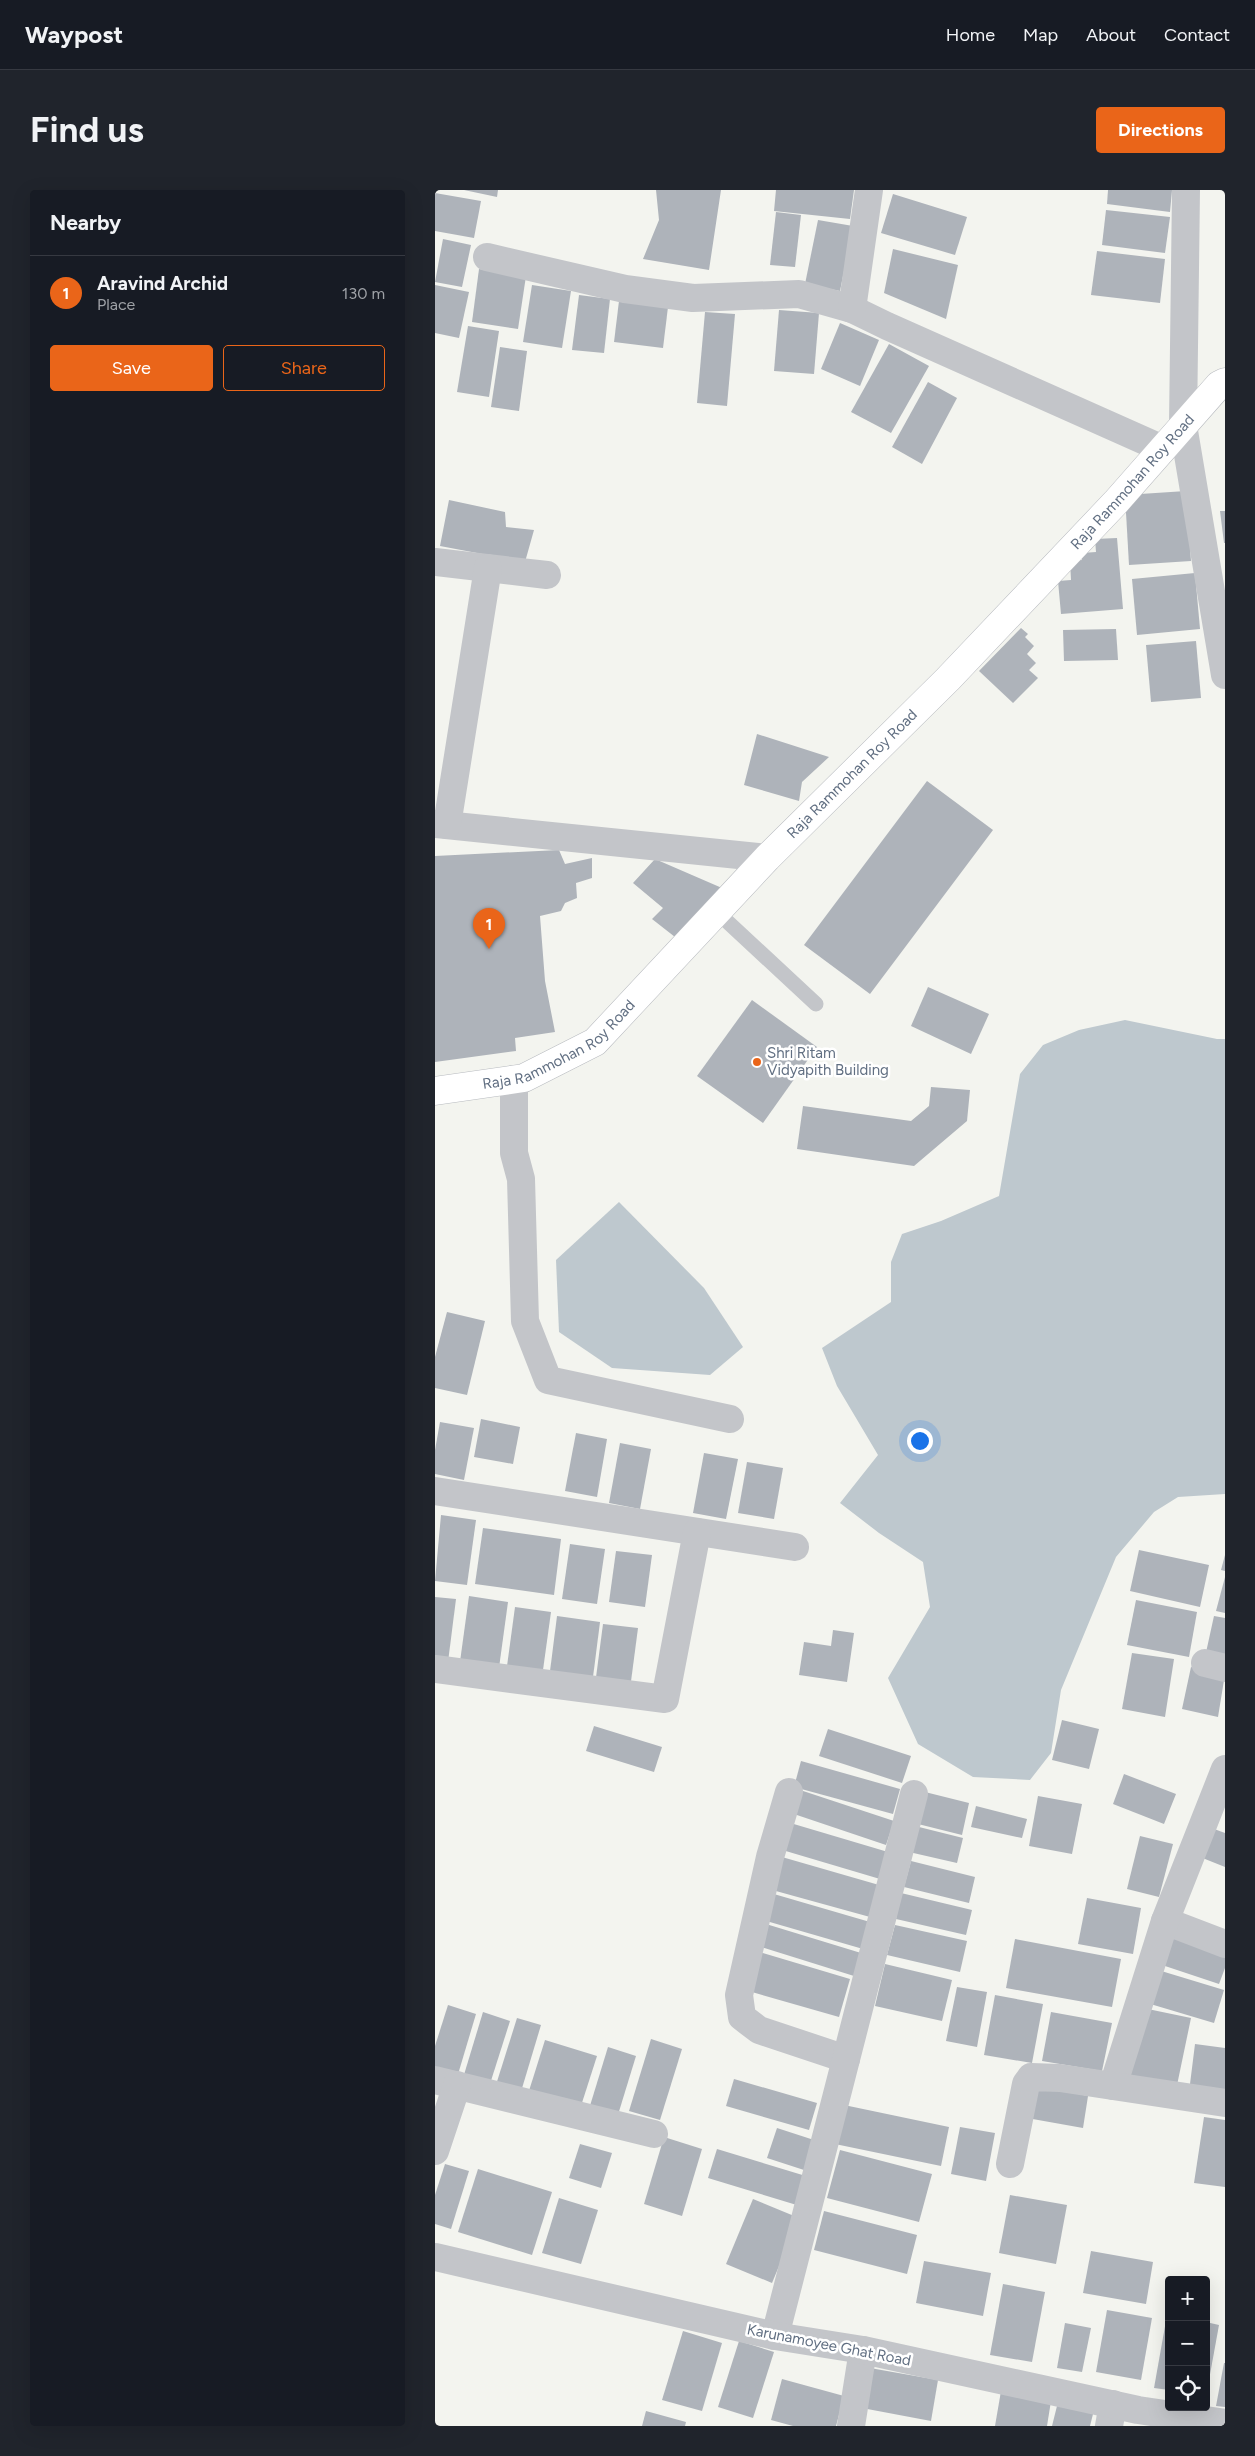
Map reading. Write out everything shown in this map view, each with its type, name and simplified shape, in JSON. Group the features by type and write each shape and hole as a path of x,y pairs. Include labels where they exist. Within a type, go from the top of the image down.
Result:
{"main road":[{"name":"Raja Rammohan Roy Road","path":"435,1091 524,1078 595,1042 767,858 947,679 1109,509 1219,385 1225,382"}],"street":[{"path":"852,308 869,190"},
{"path":"1186,190 1183,425 1225,675"},
{"path":"487,257 625,289 693,298 799,294 852,308 887,326 1163,449"},
{"path":"435,562 547,575"},
{"path":"487,568 441,824 767,858"},
{"path":"514,1079 514,1153 521,1179 525,1321 548,1380 730,1419"},
{"path":"435,1491 795,1547"},
{"path":"435,1669 665,1699 697,1532"},
{"path":"1113,2086 1165,1921 1225,1769"},
{"path":"789,1792 770,1857 739,1995 742,2017 759,2030 846,2059"},
{"path":"775,2336 914,1794"},
{"path":"1165,1921 1225,1944"},
{"path":"1010,2164 1027,2084 1031,2077 1050,2077 1225,2103"},
{"path":"435,2151 446,2083 654,2134"},
{"name":"Karunamoyee Ghat Road","path":"435,2257 775,2336 863,2350 1111,2415 1225,2423"},
{"path":"851,2426 863,2350"}],"lane":[{"path":"717,912 816,1004"}],"shaded area":[{"path":"1125,1020 1225,1039 1225,1494 1178,1497 1154,1512 1116,1557 1061,1690 1051,1753 1030,1780 973,1777 918,1744 888,1678 930,1607 923,1562 879,1533 840,1503 878,1455 837,1386 822,1348 891,1302 891,1262 902,1234 941,1221 999,1196 1020,1074 1043,1045 1079,1030"},
{"path":"619,1202 704,1288 743,1347 710,1375 612,1368 559,1332 556,1260"}],"building":[{"path":"464,190 498,190 497,197"},
{"path":"656,190 721,190 709,270 643,259 659,220"},
{"path":"776,190 854,190 850,219 774,211"},
{"path":"1108,190 1172,190 1170,212 1107,204"},
{"path":"435,193 481,201 474,238 435,231"},
{"path":"893,194 967,217 955,255 881,233"},
{"path":"1106,210 1170,217 1165,253 1102,245"},
{"path":"776,212 801,215 795,267 770,265"},
{"path":"818,220 853,226 840,291 805,284"},
{"path":"443,239 471,245 462,287 435,282"},
{"path":"893,249 958,265 946,319 884,293"},
{"path":"1097,251 1165,259 1160,303 1091,295"},
{"path":"479,269 526,276 518,329 472,322"},
{"path":"435,285 469,292 459,338 435,333"},
{"path":"532,285 571,291 562,348 523,342"},
{"path":"579,295 610,299 604,353 572,350"},
{"path":"619,301 668,307 663,348 614,342"},
{"path":"779,310 819,313 814,374 774,371"},
{"path":"705,312 735,314 727,406 697,403"},
{"path":"840,323 879,340 860,386 821,369"},
{"path":"468,326 499,331 489,397 457,392"},
{"path":"889,344 929,366 891,433 851,412"},
{"path":"500,347 527,351 519,411 491,407"},
{"path":"928,382 957,398 922,464 892,447"},
{"path":"1186,491 1191,561 1129,565 1125,495"},
{"path":"449,500 505,512 506,527 534,530 525,562 440,546"},
{"path":"1220,511 1225,511 1225,543 1224,543"},
{"path":"1117,538 1123,609 1061,614 1058,581 1071,580 1070,561 1082,560 1082,553 1096,552 1095,539"},
{"path":"1195,573 1200,629 1137,635 1132,579"},
{"path":"1021,628 1028,634 1025,637 1034,646 1027,654 1036,663 1029,670 1038,678 1013,703 979,671"},
{"path":"1116,629 1118,660 1064,661 1063,630"},
{"path":"1196,641 1201,698 1151,702 1146,645"},
{"path":"757,734 829,757 802,782 799,801 744,785"},
{"path":"927,781 993,830 870,994 804,945"},
{"path":"559,850 565,864 592,858 592,878 576,883 577,898 565,903 561,911 540,916 545,981 555,1032 515,1038 516,1051 435,1062 435,856"},
{"path":"655,859 722,888 675,937 652,919 663,908 633,883"},
{"path":"928,987 989,1014 971,1054 911,1026"},
{"name":"Shri Ritam Vidyapith Building","path":"752,1000 817,1047 763,1123 697,1076"},
{"path":"931,1087 970,1090 967,1121 914,1166 797,1149 803,1106 911,1121 929,1106"},
{"path":"447,1312 485,1321 467,1395 435,1388 435,1357"},
{"path":"481,1419 520,1427 513,1464 474,1457"},
{"path":"440,1422 474,1428 464,1480 435,1474 435,1450"},
{"path":"576,1433 607,1439 597,1497 565,1491"},
{"path":"620,1443 651,1449 640,1509 609,1503"},
{"path":"704,1453 738,1459 726,1519 693,1513"},
{"path":"747,1462 783,1468 774,1519 738,1513"},
{"path":"441,1515 476,1520 467,1585 435,1581"},
{"path":"483,1528 561,1539 554,1595 475,1584"},
{"path":"570,1544 605,1549 597,1604 562,1599"},
{"path":"1139,1550 1209,1565 1200,1607 1130,1591"},
{"path":"616,1551 652,1555 645,1607 609,1602"},
{"path":"1225,1555 1225,1571 1221,1570"},
{"path":"1225,1577 1225,1613 1216,1611"},
{"path":"469,1596 508,1602 498,1675 459,1669"},
{"path":"435,1597 456,1599 448,1662 435,1660"},
{"path":"1136,1600 1197,1612 1189,1657 1127,1645"},
{"path":"515,1607 551,1612 543,1670 507,1666"},
{"path":"557,1616 600,1622 592,1685 549,1679"},
{"path":"1214,1616 1225,1618 1225,1661 1205,1657"},
{"path":"603,1624 638,1628 630,1689 595,1685"},
{"path":"833,1630 854,1633 847,1682 799,1675 804,1642 831,1646"},
{"path":"1132,1653 1174,1659 1165,1717 1122,1709"},
{"path":"1191,1667 1225,1674 1218,1717 1182,1709"},
{"path":"1062,1720 1099,1729 1089,1769 1052,1760"},
{"path":"594,1726 662,1747 654,1772 586,1751"},
{"path":"828,1729 911,1756 902,1783 819,1756"},
{"path":"801,1761 900,1789 893,1814 794,1787"},
{"path":"1124,1774 1176,1794 1164,1824 1113,1804"},
{"path":"794,1788 894,1821 886,1845 785,1811"},
{"path":"925,1792 969,1803 962,1835 918,1824"},
{"path":"1038,1796 1082,1804 1072,1854 1029,1846"},
{"path":"976,1806 1027,1819 1022,1838 971,1827"},
{"path":"787,1822 888,1852 880,1879 779,1849"},
{"path":"915,1826 963,1838 957,1863 909,1852"},
{"path":"1206,1826 1225,1833 1225,1867 1195,1855"},
{"path":"1140,1836 1173,1844 1159,1897 1127,1889"},
{"path":"775,1855 879,1885 870,1917 765,1888"},
{"path":"911,1861 975,1877 969,1903 904,1887"},
{"path":"767,1892 870,1922 863,1949 759,1919"},
{"path":"901,1893 972,1910 966,1935 896,1919"},
{"path":"1087,1898 1141,1908 1133,1954 1078,1944"},
{"path":"766,1924 861,1953 854,1976 758,1946"},
{"path":"895,1925 967,1941 960,1972 887,1955"},
{"path":"1166,1934 1225,1954 1225,1968 1219,1984 1156,1963"},
{"path":"1015,1939 1121,1959 1112,2007 1006,1988"},
{"path":"756,1951 850,1979 839,2017 745,1990"},
{"path":"885,1964 952,1980 942,2021 875,2006"},
{"path":"1158,1970 1224,1990 1214,2023 1147,2003"},
{"path":"957,1987 987,1992 977,2047 946,2041"},
{"path":"995,1995 1043,2004 1032,2063 984,2055"},
{"path":"448,2005 476,2014 456,2081 435,2074 435,2046"},
{"path":"1143,2008 1191,2018 1176,2090 1128,2081"},
{"path":"483,2012 510,2021 489,2087 463,2078"},
{"path":"1051,2012 1112,2023 1102,2071 1042,2061"},
{"path":"517,2018 541,2025 520,2095 495,2088"},
{"path":"651,2039 682,2049 660,2120 629,2111"},
{"path":"545,2040 597,2056 580,2109 528,2094"},
{"path":"1195,2044 1225,2048 1225,2097 1189,2092"},
{"path":"608,2047 636,2056 617,2118 589,2109"},
{"path":"734,2079 817,2103 809,2130 726,2106"},
{"path":"1033,2085 1088,2096 1083,2128 1027,2118"},
{"path":"844,2105 949,2127 941,2166 835,2144"},
{"path":"1204,2117 1225,2120 1225,2187 1194,2183"},
{"path":"960,2127 995,2133 986,2181 951,2174"},
{"path":"777,2128 814,2140 804,2170 767,2158"},
{"path":"664,2137 702,2149 682,2216 644,2204"},
{"path":"580,2144 612,2153 601,2188 569,2178"},
{"path":"717,2149 809,2177 800,2206 708,2178"},
{"path":"840,2150 932,2174 919,2222 827,2198"},
{"path":"445,2164 469,2171 451,2229 435,2224 435,2195"},
{"path":"478,2169 552,2192 532,2255 458,2232"},
{"path":"1010,2195 1067,2205 1056,2264 999,2253"},
{"path":"559,2198 598,2210 581,2264 542,2253"},
{"path":"753,2199 799,2218 772,2283 726,2264"},
{"path":"824,2211 917,2235 907,2274 814,2250"},
{"path":"1091,2251 1153,2262 1146,2304 1083,2293"},
{"path":"924,2261 991,2273 983,2316 916,2303"},
{"path":"1003,2284 1045,2292 1032,2362 990,2355"},
{"path":"1107,2310 1152,2318 1141,2380 1096,2372"},
{"path":"1065,2323 1091,2328 1082,2372 1057,2368"},
{"path":"1210,2323 1219,2325 1210,2374"},
{"path":"1165,2326 1165,2389 1154,2388"},
{"path":"683,2331 722,2343 702,2411 662,2400"},
{"path":"739,2341 774,2352 753,2418 718,2407"},
{"path":"1225,2363 1225,2407 1216,2406"},
{"path":"870,2368 938,2380 931,2421 862,2408"},
{"path":"782,2379 844,2396 836,2426 793,2426 771,2420"},
{"path":"1001,2391 1051,2401 1047,2426 995,2426"},
{"path":"1058,2402 1094,2410 1090,2426 1052,2426"},
{"path":"646,2411 686,2422 685,2426 642,2426"}],"place":[{"name":"Aravind Archid","path":"489,949"},
{"name":"Shri Ritam Vidyapith Building","path":"757,1062"}]}
